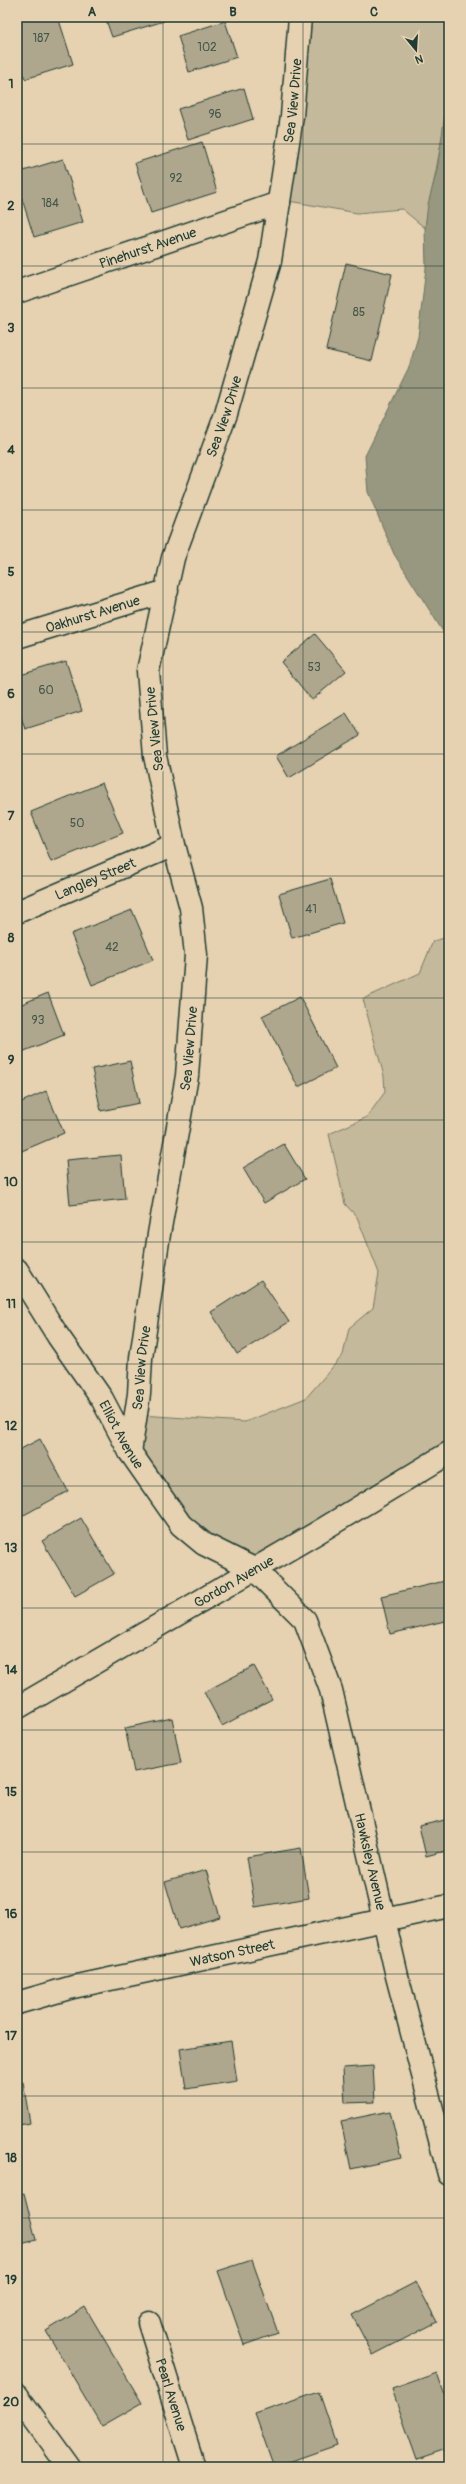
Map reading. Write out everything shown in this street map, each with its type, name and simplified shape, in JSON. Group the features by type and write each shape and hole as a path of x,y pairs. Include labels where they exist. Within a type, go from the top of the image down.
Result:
{"street":[{"name":"Sea View Drive","path":"130,1452 139,1394 141,1358 159,1234 187,1076 196,955 191,908 174,845 155,756 148,671 167,591 173,558 226,414 270,261 292,116 300,17"},
{"name":"Pinehurst Avenue","path":"17,292 279,203"},
{"name":"Oakhurst Avenue","path":"17,637 167,591"},
{"name":"Langley Street","path":"17,912 174,845"},
{"name":"Elliot Avenue","path":"17,1270 58,1336 102,1399 130,1452 181,1525 204,1544 254,1570"},
{"name":"Gordon Avenue","path":"17,1708 254,1570 449,1453"},
{"name":"Hawksley Avenue","path":"254,1570 305,1620 331,1690 385,1920 396,1976 449,2174"},
{"name":"Watson Street","path":"17,2003 73,1987 449,1906"},
{"name":"Pearl Avenue","path":"148,2323 194,2467"},
{"path":"17,2395 69,2467"}],"shaded area":[{"path":"300,17 449,17 448,107 425,228 402,209 357,213 283,200"},
{"path":"449,86 449,641 394,554 368,492 365,456 409,367 418,337 426,268 425,228 428,204 437,170"},
{"path":"449,937 449,1456 253,1575 200,1546 128,1448 141,1415 245,1422 306,1398 343,1355 349,1328 373,1308 379,1273 357,1217 345,1204 329,1134 367,1117 385,1092 384,1076 363,999 420,973 433,941"}],"building":[{"path":"29,17 58,17 73,64 25,79 17,54 17,21"},
{"path":"105,17 162,17 164,21 112,37"},
{"path":"225,21 237,57 189,72 178,36"},
{"path":"244,88 253,119 188,140 178,109"},
{"path":"202,142 217,192 151,213 135,163"},
{"path":"63,159 83,222 34,237 17,183 17,173"},
{"path":"346,263 392,274 372,361 326,350"},
{"path":"315,634 346,671 312,700 281,662"},
{"path":"66,661 82,711 25,729 17,705 17,676"},
{"path":"346,713 360,735 289,778 276,756"},
{"path":"102,783 123,833 51,862 31,812"},
{"path":"330,879 343,923 292,938 279,894"},
{"path":"132,910 153,960 92,985 71,934"},
{"path":"48,993 64,1035 17,1054 17,1006"},
{"path":"300,997 336,1068 298,1087 262,1016"},
{"path":"130,1061 139,1103 101,1111 92,1069"},
{"path":"46,1091 64,1133 17,1153 17,1104"},
{"path":"284,1144 305,1179 264,1203 243,1168"},
{"path":"121,1155 125,1199 70,1205 66,1160"},
{"path":"261,1280 289,1322 237,1354 211,1312"},
{"path":"40,1439 68,1491 22,1516 17,1507 17,1451"},
{"path":"81,1518 114,1574 75,1596 42,1541"},
{"path":"445,1581 449,1597 449,1620 390,1634 381,1596"},
{"path":"254,1666 272,1699 222,1726 204,1692"},
{"path":"172,1718 181,1763 134,1772 125,1728"},
{"path":"449,1819 449,1850 426,1856 419,1826"},
{"path":"301,1848 309,1898 255,1907 247,1857"},
{"path":"206,1870 220,1917 179,1929 165,1882"},
{"path":"231,2041 237,2081 186,2089 180,2049"},
{"path":"373,2066 375,2102 345,2103 343,2068"},
{"path":"23,2082 30,2123 17,2125 17,2083"},
{"path":"390,2111 401,2158 351,2169 341,2121"},
{"path":"24,2193 36,2240 17,2245 17,2195"},
{"path":"252,2260 278,2333 244,2345 218,2271"},
{"path":"416,2282 437,2322 373,2355 352,2315"},
{"path":"85,2307 142,2403 102,2426 46,2331"},
{"path":"437,2373 449,2407 449,2449 417,2460 392,2389"},
{"path":"319,2392 337,2445 274,2467 255,2414"}]}
